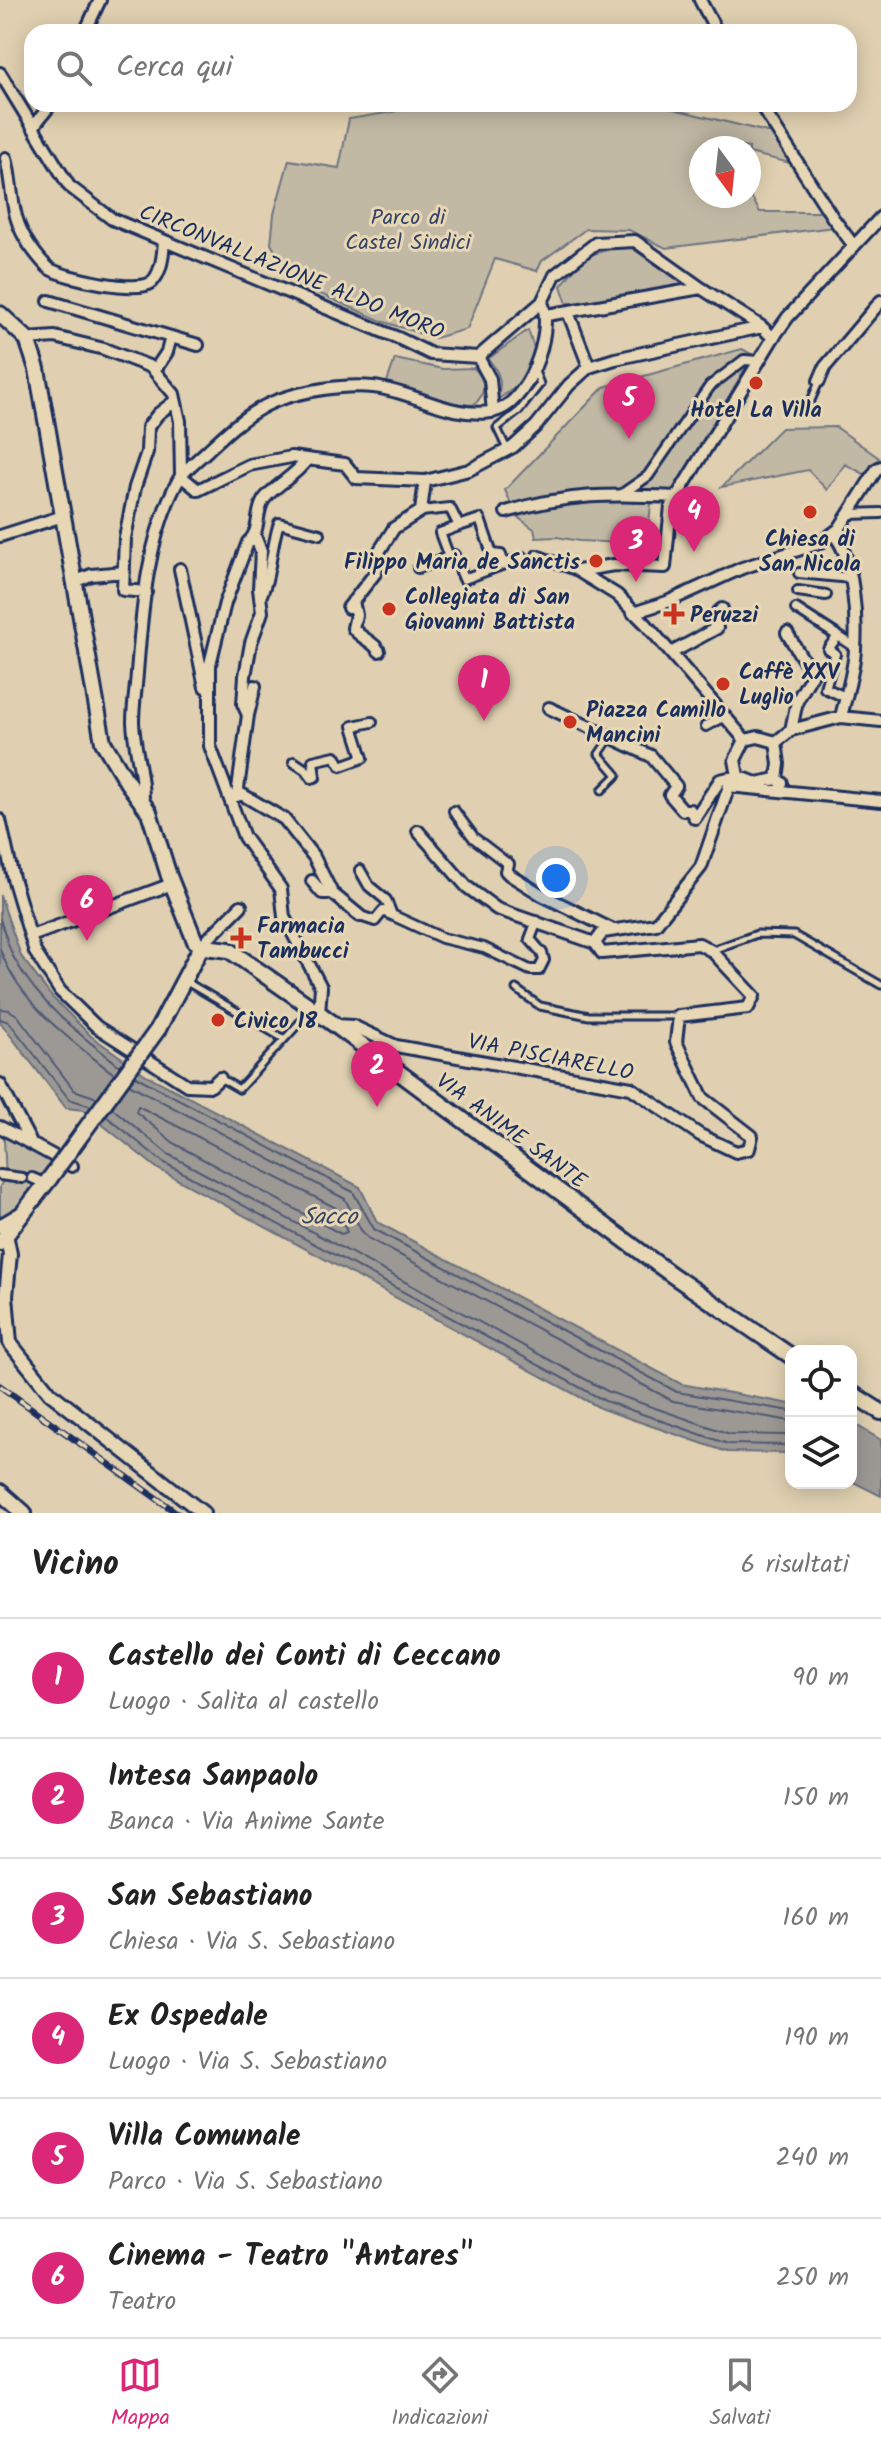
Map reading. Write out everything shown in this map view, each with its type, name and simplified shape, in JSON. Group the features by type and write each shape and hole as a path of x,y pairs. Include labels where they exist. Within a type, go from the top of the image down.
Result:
{"main road":[{"path":"0,314 27,339 37,369 103,742 149,812 201,946 158,1029 42,1180 22,1213 2,1234"},
{"name":"VIA ANIME SANTE","path":"201,946 229,950 672,1275 785,1352"},
{"path":"857,1397 881,1412"},
{"path":"0,1492 24,1513"}],"street":[{"path":"89,24 100,0"},
{"path":"700,0 713,24"},
{"name":"CIRCONVALLAZIONE ALDO MORO","path":"0,73 69,186 112,219 431,354 478,357"},
{"path":"33,127 45,112"},
{"path":"765,112 833,218 858,251"},
{"path":"6,158 14,216 31,248 51,270 126,288 141,287 151,282 158,272 164,241"},
{"path":"578,571 614,565 665,567 671,506 773,338 788,317 858,251 881,217"},
{"path":"493,412 490,379 478,357 542,302 555,275 596,243 635,241 762,327 773,338"},
{"path":"547,315 701,288"},
{"path":"49,301 198,345"},
{"path":"819,381 825,367 881,301"},
{"path":"143,800 133,722 146,592 164,512 181,476 235,425 263,406 327,387 375,387 448,409 493,412 519,395 541,354 547,315 542,302"},
{"path":"568,312 589,367"},
{"path":"27,339 55,337 104,349 155,370 174,394 180,421 181,476 198,490 249,465 291,457 345,464 356,478 425,481 469,470 507,450 536,426 569,385 589,367 762,327"},
{"path":"155,370 167,352 171,337"},
{"path":"622,494 648,476 710,386 744,360 759,361"},
{"path":"146,592 123,590 125,538 135,487 147,452 148,427 158,414 175,401"},
{"path":"248,715 243,704 245,676 251,643 262,612 261,551 255,536 263,500 298,473 306,461"},
{"path":"633,613 667,602 742,568 820,543 834,535 881,467"},
{"path":"421,511 425,481"},
{"path":"506,512 580,495 677,497"},
{"path":"379,651 374,643 360,638 353,628 356,615 350,604 376,572 380,550 394,528 421,511 450,508 459,526"},
{"path":"849,514 881,513"},
{"path":"0,536 63,516"},
{"path":"449,557 440,533 480,519 492,554 501,555 504,564"},
{"path":"260,599 265,591 279,523 320,534"},
{"path":"834,535 844,551 851,578 855,647 841,717"},
{"path":"255,536 248,542 225,603 210,664 210,746 244,837 281,889 284,917 321,987 316,1011"},
{"path":"418,568 454,555 464,579 523,557"},
{"path":"537,555 578,571 617,595 646,624 745,740"},
{"path":"180,569 205,691 209,696"},
{"path":"74,582 91,575 124,572"},
{"path":"799,573 851,578"},
{"path":"798,591 826,595"},
{"path":"671,653 717,628 711,619 722,609"},
{"path":"796,609 855,647"},
{"path":"787,633 814,671 797,701 791,730"},
{"path":"838,636 828,649 835,654 825,688 845,697"},
{"path":"236,818 248,715 255,686"},
{"path":"549,708 651,756 676,786 670,795 683,810 690,810 695,818 720,780 738,776 756,783 777,779 793,792"},
{"path":"706,726 725,716"},
{"path":"776,742 791,730 841,717 881,721"},
{"path":"294,762 312,778 315,777 313,761 335,756 341,766 363,758 353,726 372,722"},
{"path":"745,740 758,737 776,742"},
{"path":"738,776 735,760 745,740"},
{"path":"776,742 779,764 777,779"},
{"path":"595,943 603,932 656,924 701,867 729,786 881,801"},
{"path":"238,792 284,819 314,857 332,893 360,916 375,921 383,911 442,938 484,948 530,970 539,970 544,960 530,939 537,921"},
{"path":"454,811 474,838 508,864 506,871 510,875 542,895 613,930"},
{"path":"1,824 31,936 45,970 60,991 97,1027 187,1085 211,1086 220,1078"},
{"path":"418,831 467,887 497,909 595,943 602,953 699,944 712,951 754,996 748,1008 679,1016"},
{"path":"360,870 369,886 389,904 392,915"},
{"path":"31,936 173,877"},
{"path":"312,881 322,893 332,893"},
{"path":"201,946 241,906"},
{"name":"VIA PISCIARELLO","path":"333,1025 353,1026 396,1046 631,1088 700,1135 736,1152 749,1149 752,1136 703,1098 676,1042 679,1016"},
{"path":"0,1084 31,1143"},
{"path":"0,1127 72,1166"},
{"path":"0,1175 22,1178"},
{"path":"2,1234 10,1254 6,1296 10,1343 50,1393 203,1513"}],"lane":[{"path":"507,450 497,428 519,411 540,384 534,368"},
{"path":"809,405 819,381"},
{"path":"602,790 617,775 599,754 610,738"},
{"path":"712,951 757,934 794,935 881,985"},
{"path":"185,980 284,1039"},
{"path":"516,989 540,1006 589,1016 679,1016"},
{"path":"220,1078 239,1089 284,1039 316,1011"}],"green space":[{"name":"Parco di Castel Sindici","path":"391,112 686,112 771,133 790,163 761,156 761,136 689,136 689,208 820,212 834,227 666,248 629,230 586,229 542,261 537,271 495,259 467,329 435,338 384,322 295,283 271,244 274,214 289,160 339,168 349,119"},
{"path":"626,244 678,280 683,288 571,306 567,304 561,286 584,257"},
{"path":"528,330 535,351 520,384 497,400 499,378 488,359"},
{"path":"742,349 753,355 666,504 651,503 647,544 536,538 534,529 516,516 505,490 604,387"},
{"path":"395,359 443,369 474,368 483,382 481,397 473,405 449,403 387,382"},
{"path":"836,427 879,458 866,475 845,464 827,490 808,470 722,487 781,428"},
{"path":"8,1136 56,1160 27,1201 0,1218 0,1186 6,1177 4,1139"}],"water":[{"name":"Sacco","path":"0,895 21,956 52,997 91,1036 146,1075 360,1187 377,1222 681,1384 785,1403 785,1453 727,1452 602,1409 158,1169 84,1110 66,1108 0,1022"},
{"path":"857,1426 881,1440 881,1496 857,1484"}],"railway":[{"path":"0,1386 177,1513"}],"place":[{"name":"Hotel La Villa","path":"756,383"},
{"name":"Villa Comunale","path":"629,439"},
{"name":"Chiesa di San Nicola","path":"810,512"},
{"name":"Ex Ospedale","path":"694,552"},
{"name":"Filippo Maria de Sanctis","path":"596,561"},
{"name":"San Sebastiano","path":"636,582"},
{"name":"Collegiata di San Giovanni Battista","path":"389,609"},
{"name":"Peruzzi","path":"674,614"},
{"name":"Caffè XXV Luglio","path":"723,684"},
{"name":"Castello dei Conti di Ceccano","path":"484,721"},
{"name":"Piazza Camillo Mancini","path":"570,722"},
{"name":"Farmacia Tambucci","path":"241,938"},
{"name":"Cinema - Teatro \"Antares\"","path":"87,941"},
{"name":"Civico 18","path":"218,1020"},
{"name":"Intesa Sanpaolo","path":"377,1107"}]}
